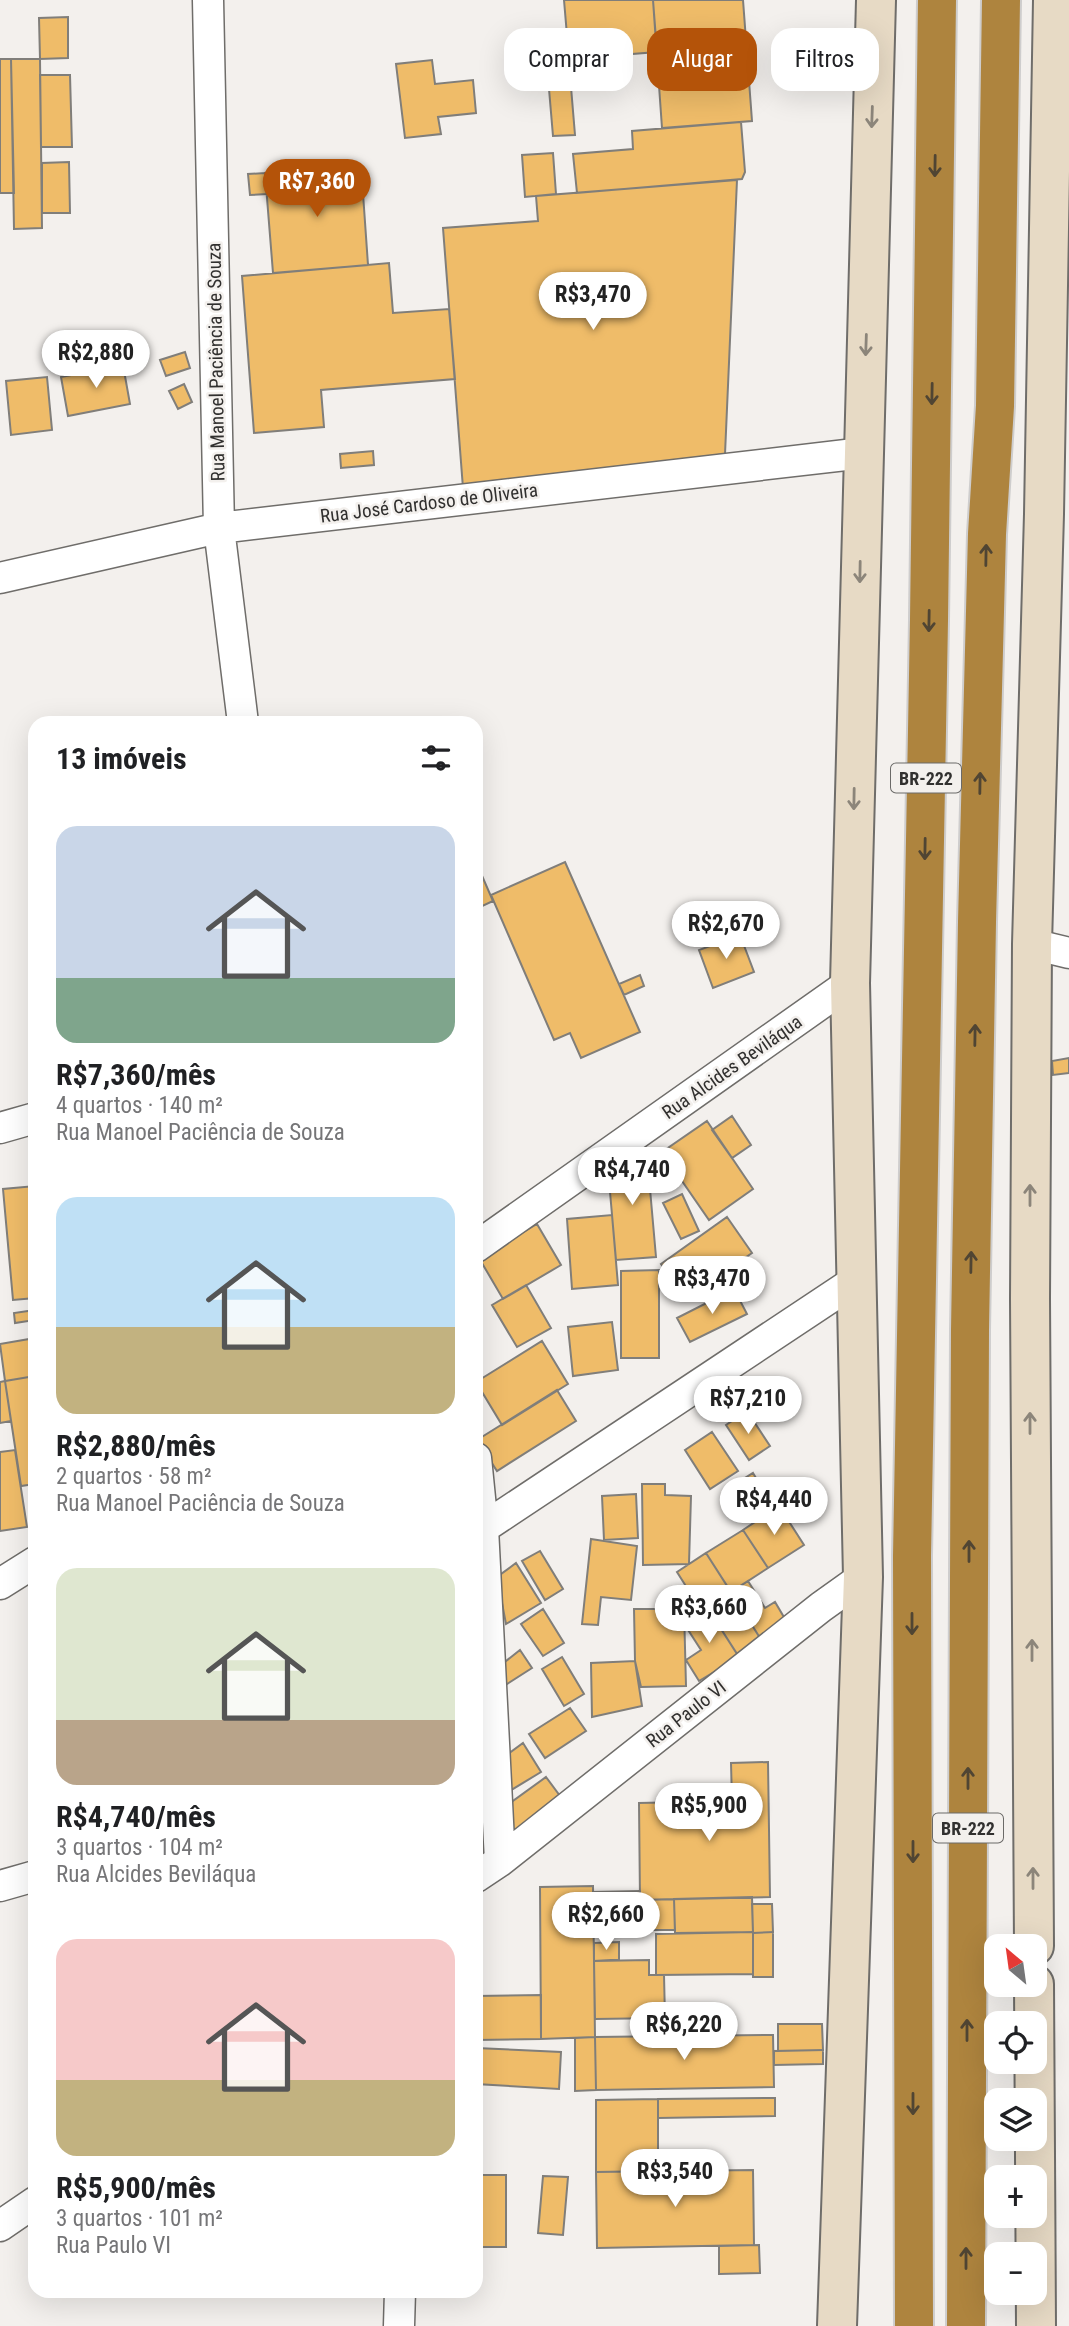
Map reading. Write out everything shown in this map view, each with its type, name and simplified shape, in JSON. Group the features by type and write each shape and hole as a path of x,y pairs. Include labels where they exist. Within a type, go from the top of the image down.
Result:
{"highway":[{"name":"BR-222","path":"914,2326 912,1556 929,634 937,0"},
{"name":"BR-222","path":"966,2326 970,1330 986,534 995,406 1001,0"}],"main road":[{"path":"837,2326 863,1577 850,983 876,0"},
{"path":"1034,1934 1031,944 1057,510 1053,0"},
{"path":"1034,1997 1037,2326"}],"street":[{"name":"Rua Manoel Paciência de Souza","path":"208,0 219,528 242,716"},
{"name":"Rua José Cardoso de Oliveira","path":"0,578 219,528 863,453"},
{"path":"1031,944 1069,953"},
{"name":"Rua Alcides Beviláqua","path":"483,1242 850,983"},
{"path":"0,1128 28,1120"},
{"path":"488,1869 483,1528 855,1281"},
{"path":"0,1584 28,1566"},
{"name":"Rua Paulo VI","path":"488,1869 821,1607 863,1577"},
{"path":"0,1886 28,1878"},
{"path":"0,2226 28,2207"},
{"path":"399,2326 400,2298"}],"building":[{"path":"564,0 653,0 655,28 647,28 647,53 633,54 633,28 566,28"},
{"path":"653,0 743,0 745,28 655,28"},
{"path":"68,17 68,58 40,59 39,18"},
{"path":"0,59 11,59 14,193 0,193"},
{"path":"11,59 40,59 42,228 14,229"},
{"path":"432,60 435,84 473,80 476,113 438,117 441,134 405,138 396,64"},
{"path":"40,75 70,75 72,147 41,147"},
{"path":"549,91 571,91 575,135 553,136"},
{"path":"659,91 750,91 752,121 662,128"},
{"path":"741,122 745,172 742,179 577,193 573,154 633,149 632,131"},
{"path":"553,153 556,194 525,197 522,155"},
{"path":"69,162 70,213 42,213 42,163"},
{"path":"361,165 368,265 273,273 265,173"},
{"path":"265,173 267,194 250,195 248,174"},
{"path":"737,180 725,454 463,488 443,228 538,221 536,196"},
{"path":"389,263 393,313 449,309 455,379 321,390 324,427 254,433 242,276"},
{"path":"185,352 190,368 166,376 160,360"},
{"path":"123,365 130,404 68,416 61,377"},
{"path":"47,377 52,430 11,435 6,381"},
{"path":"184,384 192,402 178,409 169,391"},
{"path":"373,451 374,465 341,468 340,454"},
{"path":"565,862 640,1032 581,1058 570,1033 554,1040 491,895"},
{"path":"483,878 493,901 483,906"},
{"path":"740,935 754,972 713,988 699,950"},
{"path":"640,975 644,986 624,995 619,984"},
{"path":"1069,1058 1069,1073 1053,1075 1052,1061"},
{"path":"732,1116 751,1145 732,1158 712,1130"},
{"path":"707,1121 753,1189 709,1220 662,1152"},
{"path":"647,1155 656,1257 616,1260 607,1158"},
{"path":"28,1187 28,1299 13,1300 3,1189"},
{"path":"682,1194 699,1231 681,1239 663,1203"},
{"path":"612,1215 618,1285 572,1289 567,1219"},
{"path":"727,1217 752,1253 685,1299 661,1264"},
{"path":"537,1224 561,1265 503,1299 483,1265 483,1256"},
{"path":"659,1270 659,1358 621,1358 621,1271"},
{"path":"526,1285 551,1328 517,1347 492,1305"},
{"path":"734,1289 747,1314 690,1342 677,1318"},
{"path":"28,1311 28,1321 15,1323 14,1313"},
{"path":"612,1322 618,1370 573,1376 568,1327"},
{"path":"28,1339 28,1377 5,1381 0,1344"},
{"path":"542,1341 568,1384 502,1425 483,1394 483,1378"},
{"path":"28,1377 28,1485 21,1486 5,1381"},
{"path":"5,1381 11,1421 0,1423 0,1382"},
{"path":"557,1390 576,1421 497,1471 483,1449 483,1436"},
{"path":"747,1411 770,1446 749,1460 726,1425"},
{"path":"712,1432 738,1471 710,1489 685,1450"},
{"path":"15,1450 27,1527 0,1531 0,1452"},
{"path":"753,1473 772,1505 743,1522 724,1491"},
{"path":"642,1484 665,1484 665,1495 691,1496 689,1564 643,1565"},
{"path":"636,1494 638,1538 604,1540 602,1496"},
{"path":"779,1506 804,1545 768,1568 743,1530"},
{"path":"743,1530 768,1568 731,1592 706,1553"},
{"path":"591,1539 637,1546 631,1600 601,1597 598,1625 582,1624"},
{"path":"540,1551 563,1589 545,1600 522,1561"},
{"path":"706,1553 731,1592 701,1610 677,1572"},
{"path":"516,1563 541,1603 506,1624 497,1577"},
{"path":"748,1581 765,1608 775,1602 788,1624 762,1641 731,1592"},
{"path":"731,1592 762,1641 739,1657 707,1607"},
{"path":"707,1607 739,1657 699,1681 686,1660 701,1650 683,1622"},
{"path":"543,1609 564,1643 543,1656 521,1624"},
{"path":"634,1609 684,1609 686,1686 641,1687 635,1661"},
{"path":"520,1650 532,1668 504,1686 501,1665"},
{"path":"562,1657 584,1694 564,1706 542,1669"},
{"path":"635,1661 642,1706 592,1717 591,1663"},
{"path":"570,1708 586,1731 545,1758 529,1734"},
{"path":"523,1743 541,1772 508,1792 504,1757"},
{"path":"768,1762 770,1897 640,1900 639,1803 732,1801 731,1763"},
{"path":"546,1777 563,1800 513,1834 506,1806"},
{"path":"593,1886 595,2037 541,2039 540,1887"},
{"path":"640,1891 641,1930 594,1931 593,1892"},
{"path":"752,1897 753,1932 675,1933 674,1899"},
{"path":"674,1899 675,1930 641,1930 640,1900"},
{"path":"752,1904 772,1904 773,1932 753,1933"},
{"path":"753,1932 753,1974 656,1975 656,1934"},
{"path":"773,1932 773,1977 753,1977 753,1933"},
{"path":"619,1942 619,1960 594,1961 594,1943"},
{"path":"649,1960 649,1975 664,1975 665,2018 595,2019 594,1961"},
{"path":"541,1995 541,2039 483,2040 483,1996"},
{"path":"778,2024 822,2024 823,2050 778,2051"},
{"path":"773,2035 774,2087 596,2090 595,2037"},
{"path":"595,2037 596,2090 575,2091 575,2038"},
{"path":"483,2048 561,2052 559,2089 483,2084"},
{"path":"823,2050 823,2064 774,2065 774,2051"},
{"path":"775,2098 775,2116 658,2118 658,2099"},
{"path":"658,2099 658,2171 596,2172 596,2100"},
{"path":"753,2170 754,2245 597,2248 596,2172"},
{"path":"483,2175 506,2175 506,2247 483,2247"},
{"path":"543,2176 568,2177 563,2235 538,2233"},
{"path":"759,2245 760,2273 719,2274 719,2246"}]}
